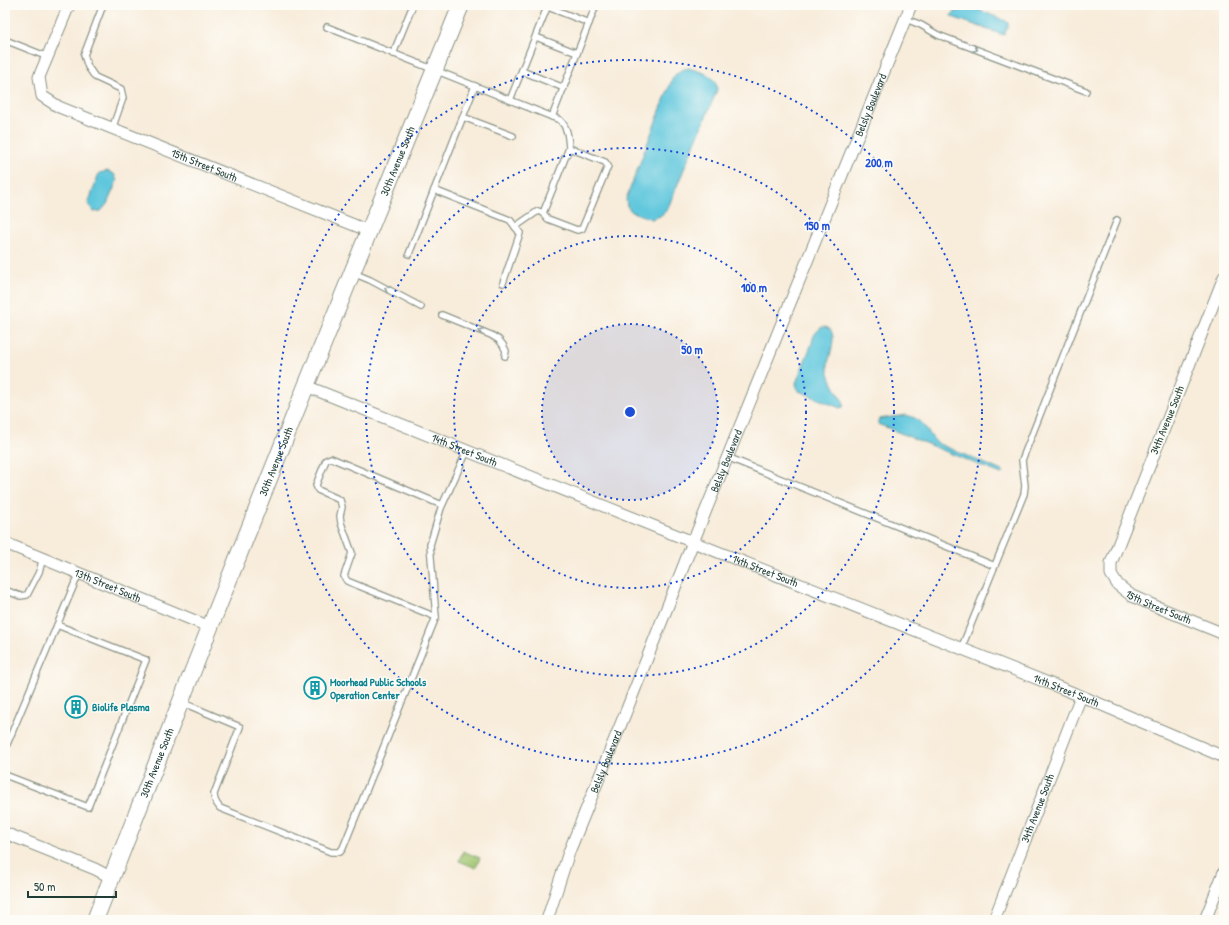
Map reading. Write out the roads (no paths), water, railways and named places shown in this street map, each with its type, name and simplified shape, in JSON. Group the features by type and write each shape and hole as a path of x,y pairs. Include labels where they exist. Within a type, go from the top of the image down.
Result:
{"street":[{"path":"48,56 69,5"},
{"name":"30th Avenue South","path":"95,920 306,386 461,5"},
{"name":"Belsly Boulevard","path":"548,920 569,852 727,457 912,5"},
{"name":"15th Street South","path":"48,56 39,77 42,96 58,107 369,231"},
{"name":"34th Avenue South","path":"1110,562 1224,277"},
{"name":"14th Street South","path":"306,386 1081,696 1224,757"},
{"name":"13th Street South","path":"5,543 210,627"},
{"name":"15th Street South","path":"1110,562 1111,574 1118,585 1132,596 1224,634"},
{"name":"34th Avenue South","path":"994,920 1081,696"},
{"path":"5,833 94,869 112,878"},
{"path":"1205,920 1224,872"}],"lane":[{"path":"103,5 84,55 88,67 95,77 121,89 123,98 112,129"},
{"path":"394,54 413,5"},
{"path":"552,117 596,5"},
{"path":"510,100 548,6 589,23"},
{"path":"906,19 938,35 1086,91"},
{"path":"327,27 560,120 566,126 569,148 543,213"},
{"path":"536,37 577,53"},
{"path":"5,40 48,56"},
{"path":"522,71 564,88"},
{"path":"409,254 475,86"},
{"path":"463,117 513,136"},
{"path":"515,227 538,211 543,213 548,218 577,230 582,229 608,166 605,162 569,148"},
{"path":"434,190 510,220 520,233 503,283"},
{"path":"961,649 1024,494 1025,486 1022,460 1117,220"},
{"path":"352,273 370,280 421,307"},
{"path":"442,315 491,335 499,340 506,351 505,356"},
{"path":"181,702 240,727 214,794 214,799 220,808 331,852 340,852 343,848 436,617 430,545 442,505 467,451"},
{"path":"727,457 995,566"},
{"path":"436,617 346,581 344,576 352,553 341,523 340,516 342,507 340,500 318,490 316,485 326,460 331,458 442,505"},
{"path":"5,590 20,596 26,595 39,572 43,558"},
{"path":"5,749 79,573"},
{"path":"5,774 88,807 146,660 57,625"}],"water":[{"path":"954,5 967,5 1006,21 1008,26 1004,35 952,17 951,15 955,13"},
{"path":"689,68 711,77 717,90 667,210 660,216 652,219 632,212 627,206 626,199 673,77 681,70"},
{"path":"107,171 114,174 117,181 107,204 101,211 94,212 88,204 99,173"},
{"path":"822,327 828,328 833,336 828,370 836,390 844,403 843,407 840,408 799,391 797,388 796,383 813,338 816,332"},
{"path":"906,415 913,417 921,423 937,443 1002,471 1003,473 1001,474 878,424 879,419"}],"place":[{"name":"Moorhead Public Schools Operation Center","path":"315,688"},
{"name":"Biolife Plasma","path":"76,707"}]}
